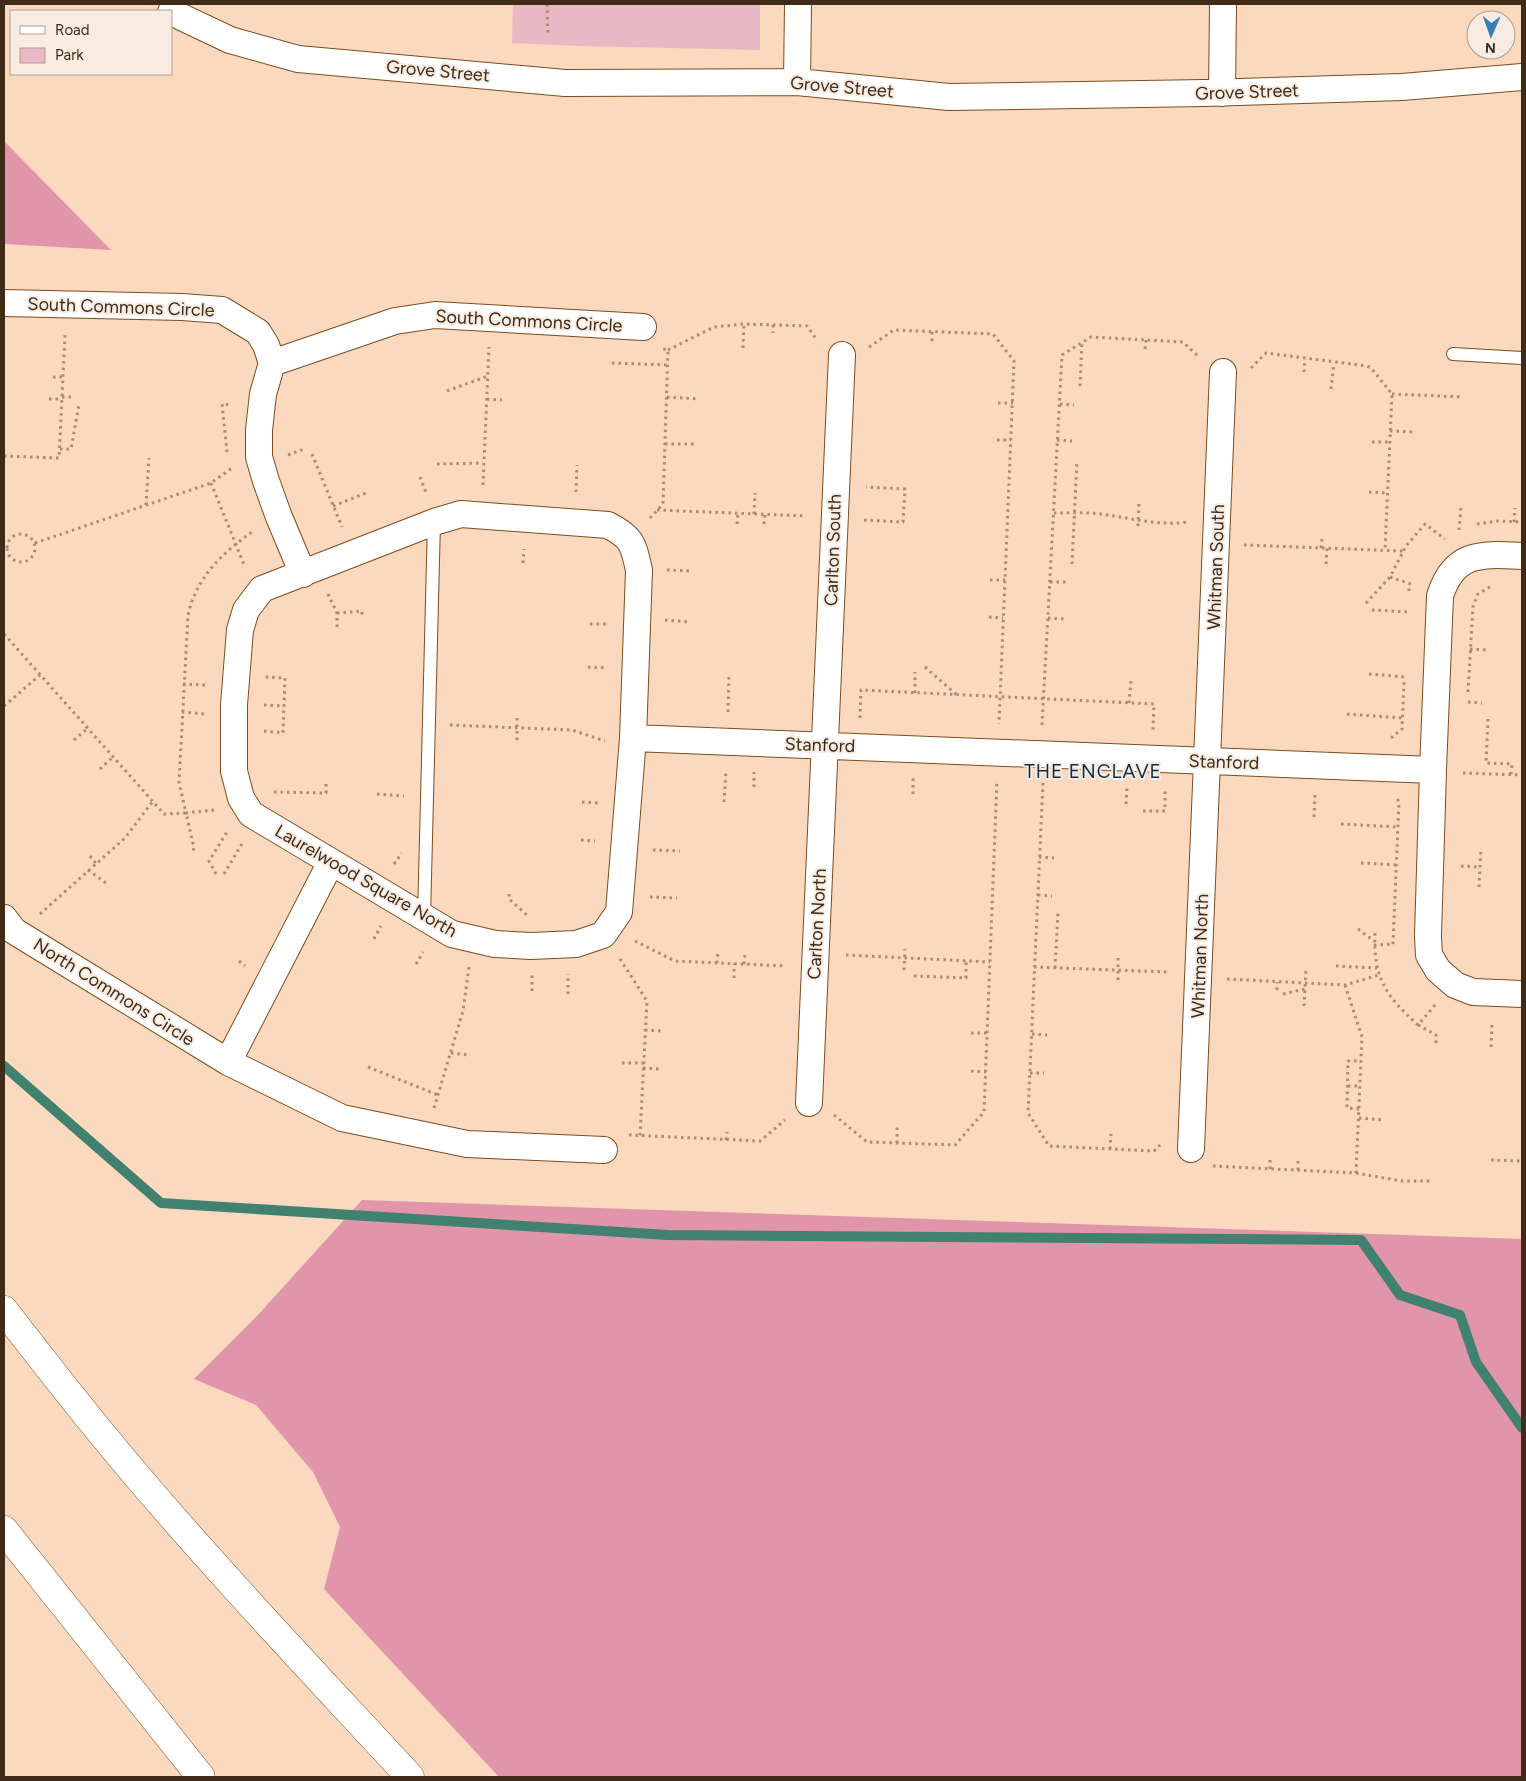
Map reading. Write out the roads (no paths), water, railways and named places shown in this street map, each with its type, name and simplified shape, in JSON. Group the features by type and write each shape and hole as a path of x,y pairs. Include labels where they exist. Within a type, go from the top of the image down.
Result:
{"highway":[{"path":"4,1310 127,1464 267,1622 410,1777"},
{"path":"4,1530 201,1777"}],"street":[{"name":"Grove Street","path":"155,4 166,10"},
{"path":"797,82 798,4"},
{"path":"1222,93 1224,4"},
{"name":"Grove Street","path":"172,13 230,40 298,59 565,83 797,82 949,97 1402,88 1522,77"},
{"name":"South Commons Circle","path":"4,303 182,307 222,310 258,332 266,345 272,364 395,321 436,316 643,327"},
{"name":"Carlton South","path":"824,746 842,355"},
{"path":"272,364 262,394 258,430 259,457 279,517 303,574"},
{"name":"Whitman South","path":"1208,762 1223,372"},
{"name":"Laurelwood Square North","path":"461,514 608,525 624,533 634,546 639,570 621,740 619,912 602,935 576,944 531,946 495,944 452,934 251,814 241,798 234,771 247,705 240,630 246,610 262,589 303,574 434,522 461,514"},
{"path":"1522,556 1487,554 1475,557 1456,566 1444,583 1440,596 1428,936 1429,955 1438,970 1455,985 1473,992 1522,994"},
{"name":"Stanford","path":"621,740 1433,770"},
{"name":"Carlton North","path":"820,1108 824,746"},
{"name":"Whitman North","path":"1201,1153 1208,762"},
{"path":"228,1062 331,862"},
{"name":"North Commons Circle","path":"4,918 14,931 228,1062 342,1118 467,1144 612,1143"}],"lane":[{"path":"1453,354 1522,358"},
{"path":"424,917 434,522"}],"waterway":[{"path":"4,1066 161,1203 668,1235 1361,1240 1400,1295 1460,1315 1476,1362 1522,1428"}],"district":[{"name":"THE ENCLAVE","path":"1093,771"}]}
